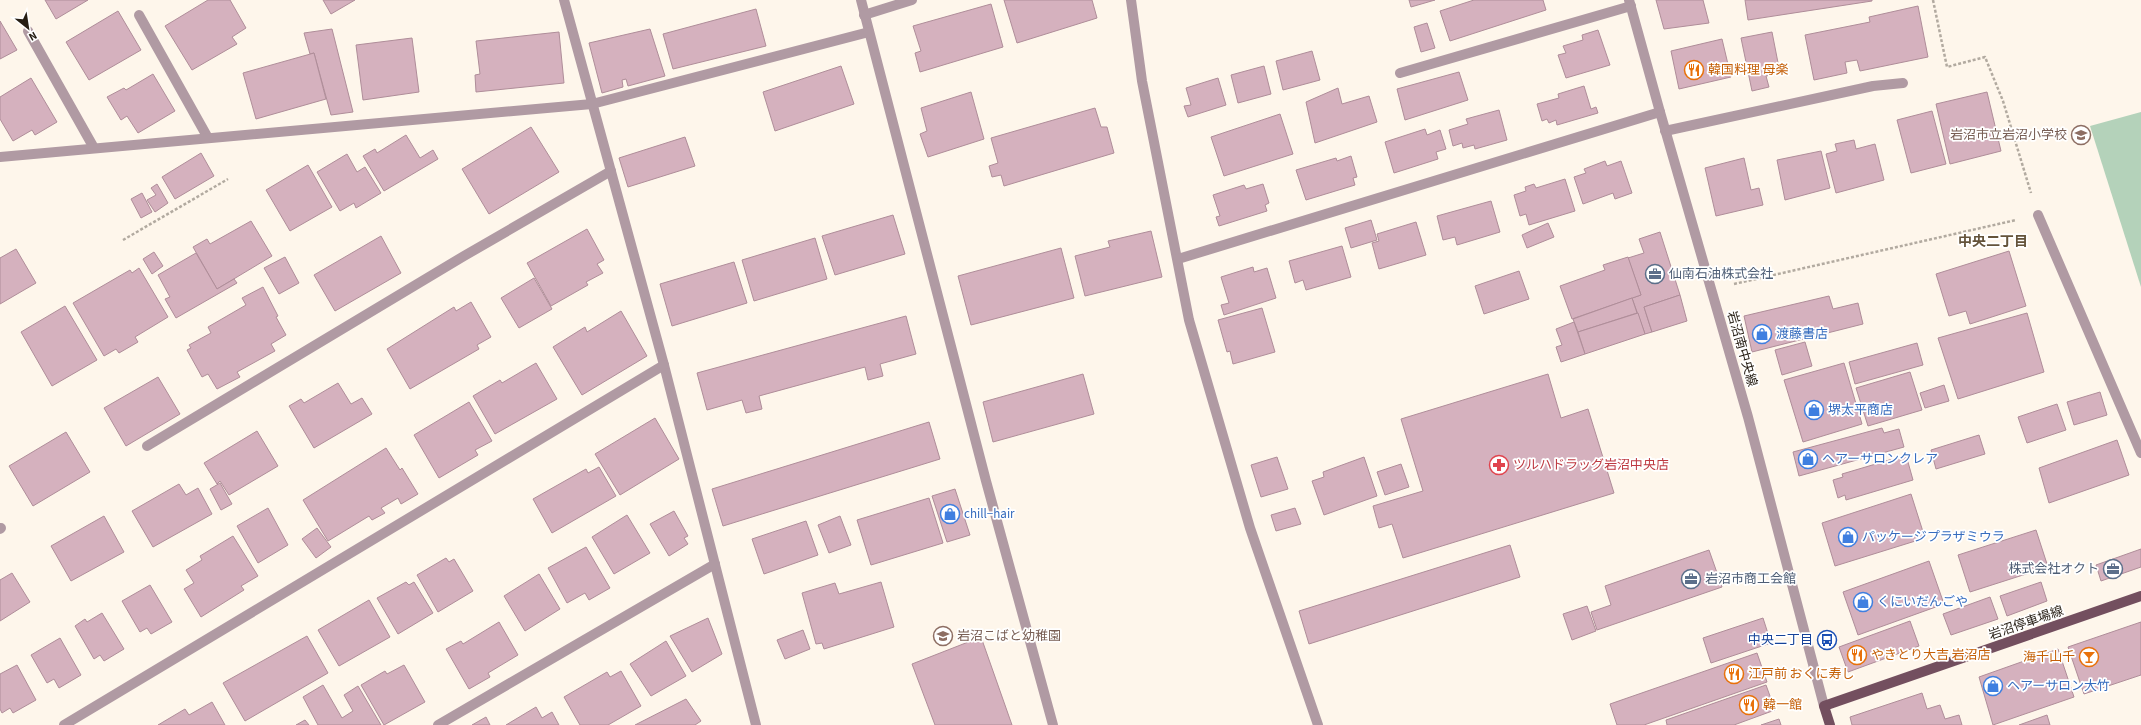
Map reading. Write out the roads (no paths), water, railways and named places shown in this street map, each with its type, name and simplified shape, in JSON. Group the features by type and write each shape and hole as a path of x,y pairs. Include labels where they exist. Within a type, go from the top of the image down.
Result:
{"main road":[{"name":"岩沼停車場線","path":"1824,706 2141,596"},
{"path":"1824,706 1830,725"}],"street":[{"path":"564,0 664,365 756,725"},
{"path":"861,0 986,481 1053,725"},
{"path":"864,15 912,0"},
{"path":"1131,0 1142,81 1189,320 1250,528 1318,725"},
{"path":"1400,73 1630,3"},
{"name":"岩沼南中央線","path":"1630,3 1748,417 1824,706"},
{"path":"139,15 208,138"},
{"path":"28,31 94,148"},
{"path":"0,157 592,104 869,32"},
{"path":"1665,130 1873,86 1903,83"},
{"path":"1178,259 1660,112"},
{"path":"147,446 464,256 611,171"},
{"path":"2038,215 2141,453"},
{"path":"64,725 664,365"},
{"path":"438,725 715,564"}],"place":[{"name":"韓国料理 母楽","path":"1694,70"},
{"name":"岩沼市立岩沼小学校","path":"2081,135"},
{"name":"仙南石油株式会社","path":"1655,274"},
{"name":"渡藤書店","path":"1762,334"},
{"name":"堺太平商店","path":"1814,410"},
{"name":"ヘアーサロンクレア","path":"1808,459"},
{"name":"ツルハドラッグ岩沼中央店","path":"1499,465"},
{"name":"chill−hair","path":"950,514"},
{"name":"パッケージプラザミウラ","path":"1848,537"},
{"name":"株式会社オクト","path":"2113,569"},
{"name":"岩沼市商工会館","path":"1691,579"},
{"name":"くにいだんごや","path":"1863,602"},
{"name":"岩沼こばと幼稚園","path":"943,636"},
{"name":"中央二丁目","path":"1827,640"},
{"name":"やきとり大吉 岩沼店","path":"1857,655"},
{"name":"海千山千","path":"2089,657"},
{"name":"江戸前 おくに寿し","path":"1734,674"},
{"name":"ヘアーサロン大竹","path":"1993,686"},
{"name":"韓一館","path":"1749,705"}],"district":[{"name":"中央二丁目","path":"1993,242"}]}
